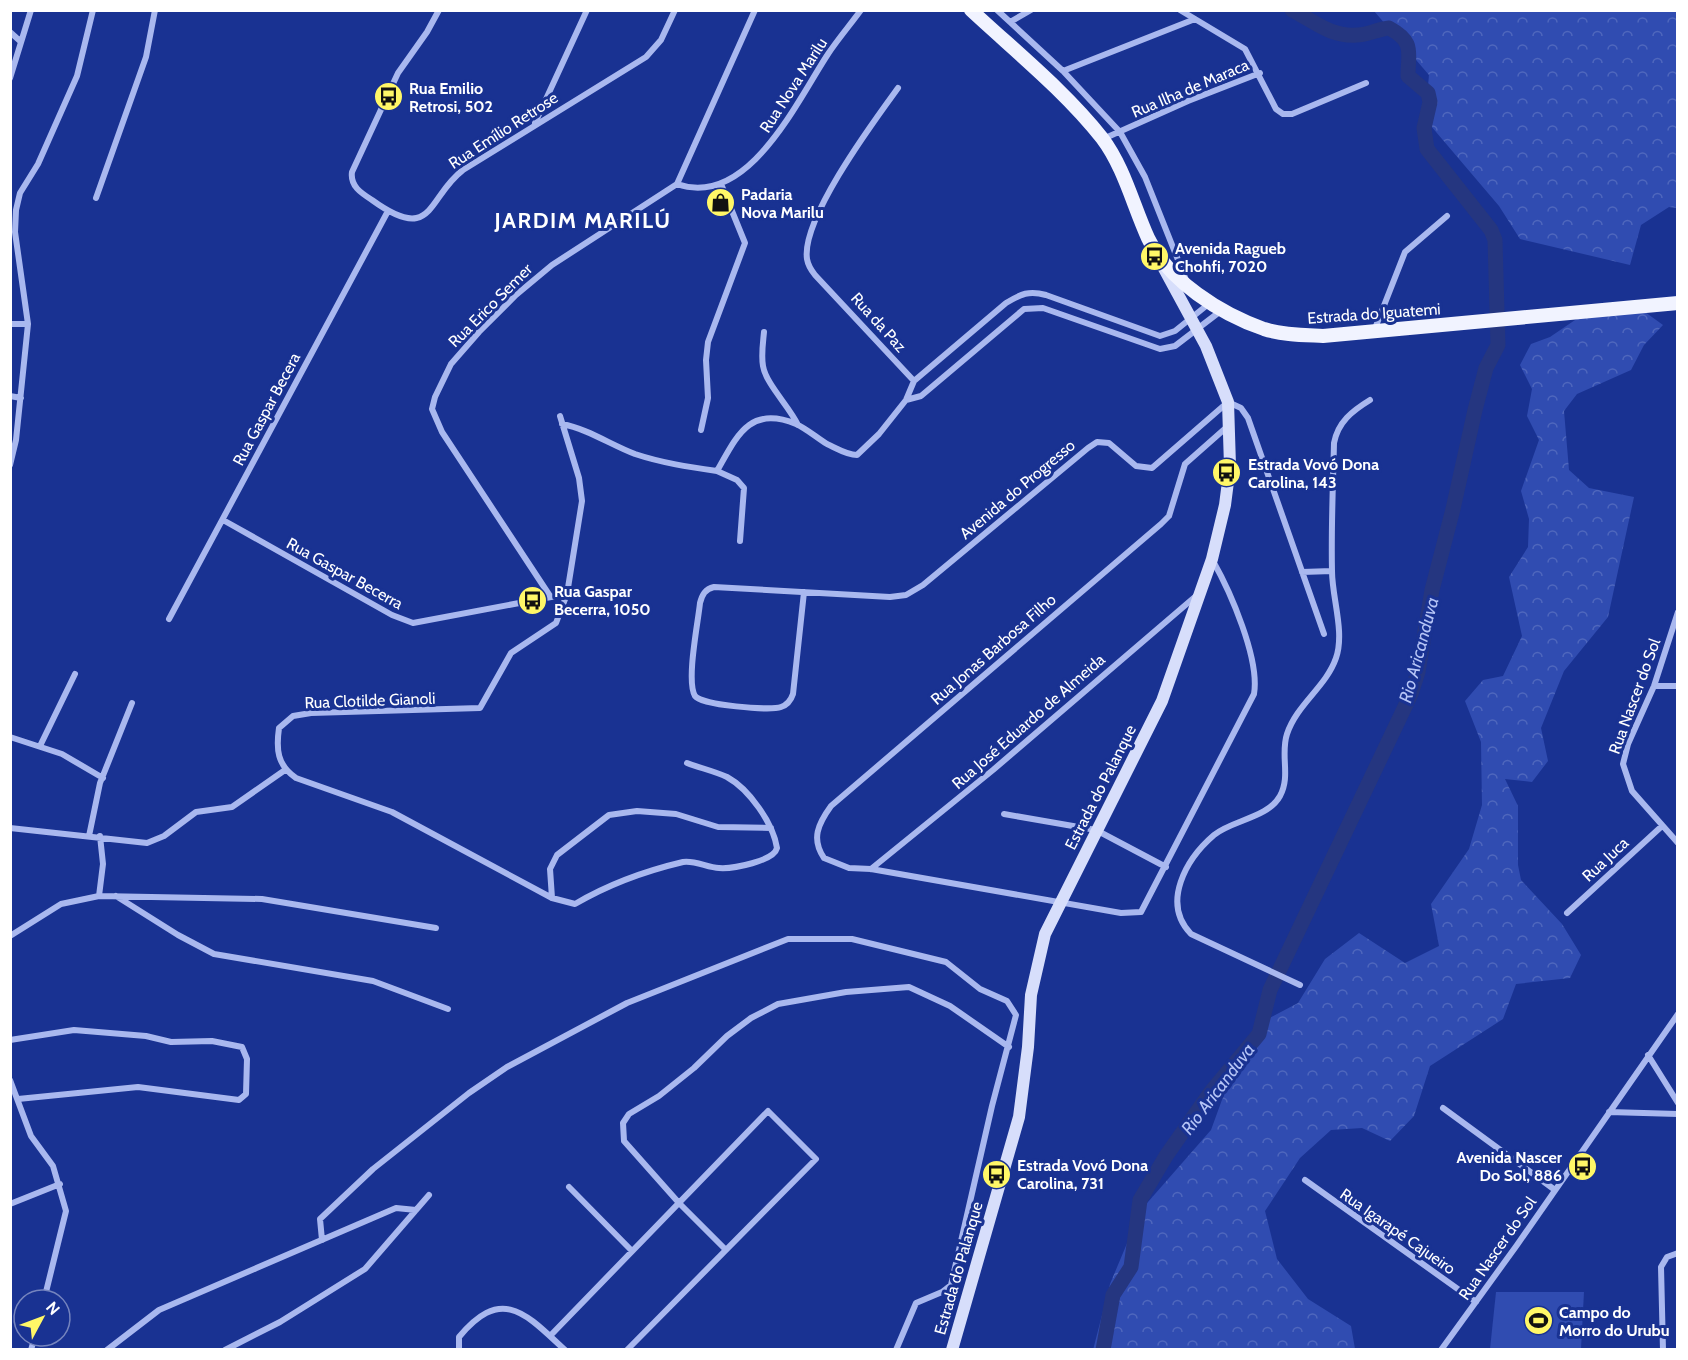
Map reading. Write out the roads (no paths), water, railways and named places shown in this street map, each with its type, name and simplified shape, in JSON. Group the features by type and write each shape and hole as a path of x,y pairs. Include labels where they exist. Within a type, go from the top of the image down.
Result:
{"main road":[{"name":"Estrada do Iguatemi","path":"971,10 1103,140 1118,166 1154,250 1187,285 1217,305 1265,329 1323,336 1677,303"}],"street":[{"path":"10,78 31,10"},
{"path":"10,465 21,398 28,324 15,232 16,210 20,193 38,164 77,76 93,10"},
{"path":"96,198 146,57 155,10"},
{"name":"Rua Emílio Retrose","path":"439,10 427,32 398,73 351,172 354,186 388,211 410,217 428,214 456,175 535,123 646,57 660,40 675,10"},
{"path":"535,123 587,10"},
{"path":"702,430 708,398 706,360 708,342 745,243 721,184 702,188 677,184 755,10"},
{"name":"Rua Nova Marilu","path":"721,184 740,172 768,147 829,52 861,10"},
{"path":"997,10 1064,70 1120,132 1145,177 1187,285"},
{"path":"1010,22 1031,10"},
{"path":"1180,10 1245,49 1260,73"},
{"path":"1064,70 1195,19"},
{"path":"10,32 20,41"},
{"name":"Rua Ilha de Maraca","path":"1103,140 1188,100 1260,73 1276,109 1288,115 1366,83"},
{"name":"Rua da Paz","path":"898,88 855,149 813,230 807,260 812,270 914,381"},
{"name":"Rua Erico Semer","path":"550,596 442,432 432,409 435,397 443,377 460,352 536,277 677,184"},
{"name":"Rua Gaspar Becera","path":"169,619 388,211"},
{"path":"1374,332 1405,252 1447,216"},
{"name":"Estrada do Palanque","path":"952,1350 1018,1117 1028,1047 1031,995 1039,954 1059,903 1137,755 1162,701 1202,592 1229,485 1228,402 1199,330 1191,320 1154,250"},
{"path":"717,471 739,433 750,423 768,418 798,425 850,454 860,453 873,441 906,400 914,381 1006,303 1026,292 1046,295 1153,335 1168,334 1217,305"},
{"path":"906,400 921,396 1024,309 1043,308 1160,349 1175,346 1199,330 1217,305"},
{"path":"10,324 28,324"},
{"path":"764,332 762,356 765,374 786,402 798,425"},
{"path":"10,396 21,398"},
{"path":"1300,985 1191,934 1183,925 1177,891 1192,861 1214,835 1240,820 1267,809 1277,800 1283,790 1286,774 1284,750 1288,731 1303,706 1327,677 1337,655 1332,571 1334,443 1336,430 1348,416 1370,400"},
{"path":"1228,402 1241,408 1248,418 1323,634"},
{"name":"Avenida do Progresso","path":"804,592 793,694 786,705 775,709 704,703 697,698 692,684 700,603 705,591 714,586 890,597 906,595 923,585 1088,448 1101,441 1109,442 1136,466 1152,468 1228,402"},
{"path":"560,416 576,465 582,494 581,514 567,594"},
{"path":"562,424 576,427 636,454 665,463 717,471 737,480 744,488 740,541"},
{"name":"Rua Jonas Barbosa Filho","path":"1166,867 1144,908 1138,913 1059,903 871,869 849,868 830,862 819,850 816,842 818,828 831,806 1169,516 1185,464 1228,426"},
{"name":"Rua Gaspar Becerra","path":"223,520 403,620 427,622 567,594"},
{"path":"1004,814 1096,830 1166,867 1252,700 1255,687 1255,677 1234,603 1212,559"},
{"path":"1302,572 1332,571"},
{"name":"Rua José Eduardo de Almeida","path":"871,869 993,770 1202,592"},
{"name":"Rua Clotilde Gianoli","path":"285,770 276,745 279,728 293,717 311,713 480,708 511,653 556,623 567,594"},
{"name":"Rua Nascer do Sol","path":"1677,612 1654,686 1628,744 1623,771 1632,791 1677,843"},
{"path":"40,746 75,674"},
{"path":"1654,686 1677,686"},
{"path":"89,836 103,778 132,703"},
{"path":"10,737 40,746 83,764 103,778"},
{"path":"10,828 99,836 138,844 154,842 196,812 232,807 285,770 296,778 392,812 552,898 575,904 606,886 687,861 720,868 767,859 777,851 771,828 738,785 726,777 687,763"},
{"path":"552,898 550,877 552,862 594,824 609,815 637,811 676,814 718,827 771,828"},
{"name":"Rua Juca","path":"1567,913 1662,826"},
{"path":"99,836 103,864 99,896"},
{"path":"116,895 178,935 214,954 373,981 448,1009"},
{"path":"11,933 61,904 116,895 262,900 436,928"},
{"path":"322,1240 320,1219 373,1170 469,1093 507,1067 627,1003 788,939 852,939 946,962 980,989 1007,1001 1016,1015 992,1106 951,1285 942,1292 916,1303 896,1350"},
{"path":"726,1250 679,1203 624,1141 623,1123 629,1114 659,1096 751,1018 778,1004 846,992 909,987 950,1006 1009,1047"},
{"name":"Rua Nascer do Sol","path":"1441,1350 1677,1014"},
{"path":"10,1040 74,1030 146,1036 171,1042 212,1041 242,1047 247,1059 246,1094 239,1100 138,1087 18,1099"},
{"path":"1648,1055 1677,1102"},
{"path":"10,1080 31,1136 53,1166 66,1211 47,1288"},
{"path":"1443,1108 1555,1190"},
{"path":"550,1336 768,1111 816,1159 627,1350"},
{"path":"1609,1112 1677,1114"},
{"name":"Rua Igarapé Cajueiro","path":"1305,1180 1476,1302"},
{"path":"10,1204 60,1184"},
{"path":"569,1187 632,1251"},
{"path":"225,1350 280,1322 365,1269 429,1195"},
{"path":"107,1350 159,1310 396,1208 416,1210"},
{"path":"1663,1350 1661,1267 1667,1257 1677,1253"},
{"path":"459,1350 459,1337 474,1318 504,1308 524,1313 565,1350"}],"waterway":[{"name":"Rio Aricanduva","path":"1103,1350 1113,1295 1131,1267 1140,1200 1166,1156 1210,1093 1259,1034 1270,990 1411,694 1418,672 1432,590 1475,410 1486,368 1498,345 1495,240 1491,230 1427,149 1424,128 1430,102 1428,93 1408,76 1409,54 1403,38 1389,28 1361,35 1330,31 1292,10"}],"place":[{"name":"Rua Emilio Retrosi, 502","path":"388,97"},
{"name":"Padaria Nova Marilu","path":"720,203"},
{"name":"Avenida Ragueb Chohfi, 7020","path":"1154,257"},
{"name":"Estrada Vovó Dona Carolina, 143","path":"1227,473"},
{"name":"Rua Gaspar Becerra, 1050","path":"533,600"},
{"name":"Avenida Nascer Do Sol, 886","path":"1583,1166"},
{"name":"Estrada Vovó Dona Carolina, 731","path":"996,1174"},
{"name":"Campo do Morro do Urubu","path":"1538,1321"}],"district":[{"name":"JARDIM MARILÚ","path":"583,220"}]}
